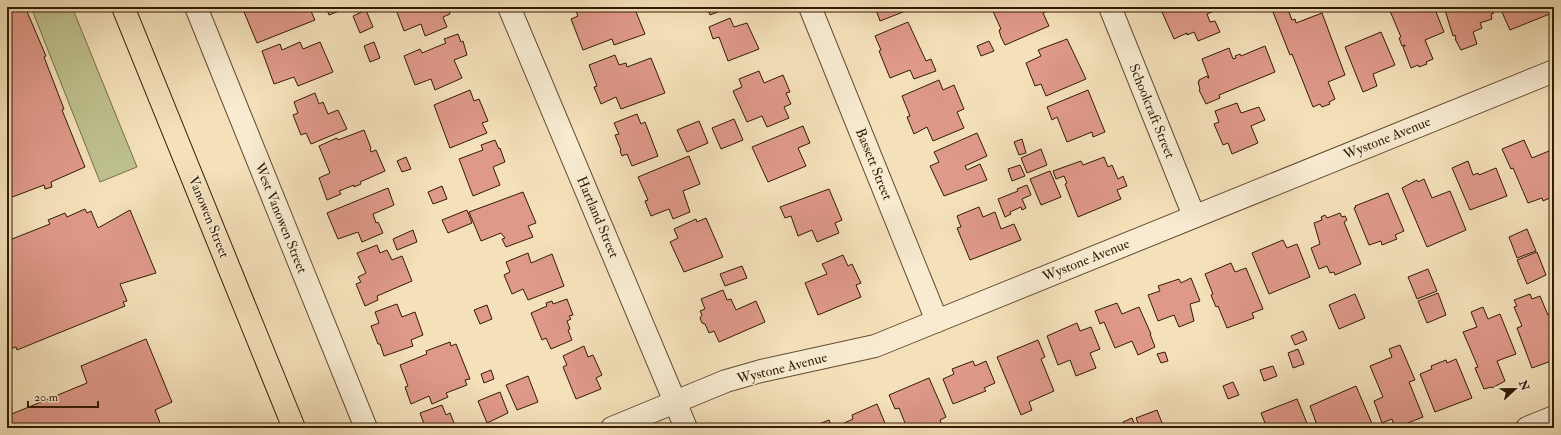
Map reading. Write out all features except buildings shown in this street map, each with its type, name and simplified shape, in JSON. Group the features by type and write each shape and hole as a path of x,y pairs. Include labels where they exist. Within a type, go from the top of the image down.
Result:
{"main road":[{"name":"Vanowen Street","path":"123,7 294,428"}],"street":[{"name":"West Vanowen Street","path":"196,7 366,428"},
{"name":"Hartland Street","path":"509,7 686,428"},
{"name":"Bassett Street","path":"810,7 937,321"},
{"name":"Schoolcraft Street","path":"1110,7 1194,216"},
{"name":"Wystone Avenue","path":"612,428 733,379 875,346 1554,71"},
{"path":"1527,428 1554,417"}],"green space":[{"path":"31,7 72,7 137,167 100,182"}]}
